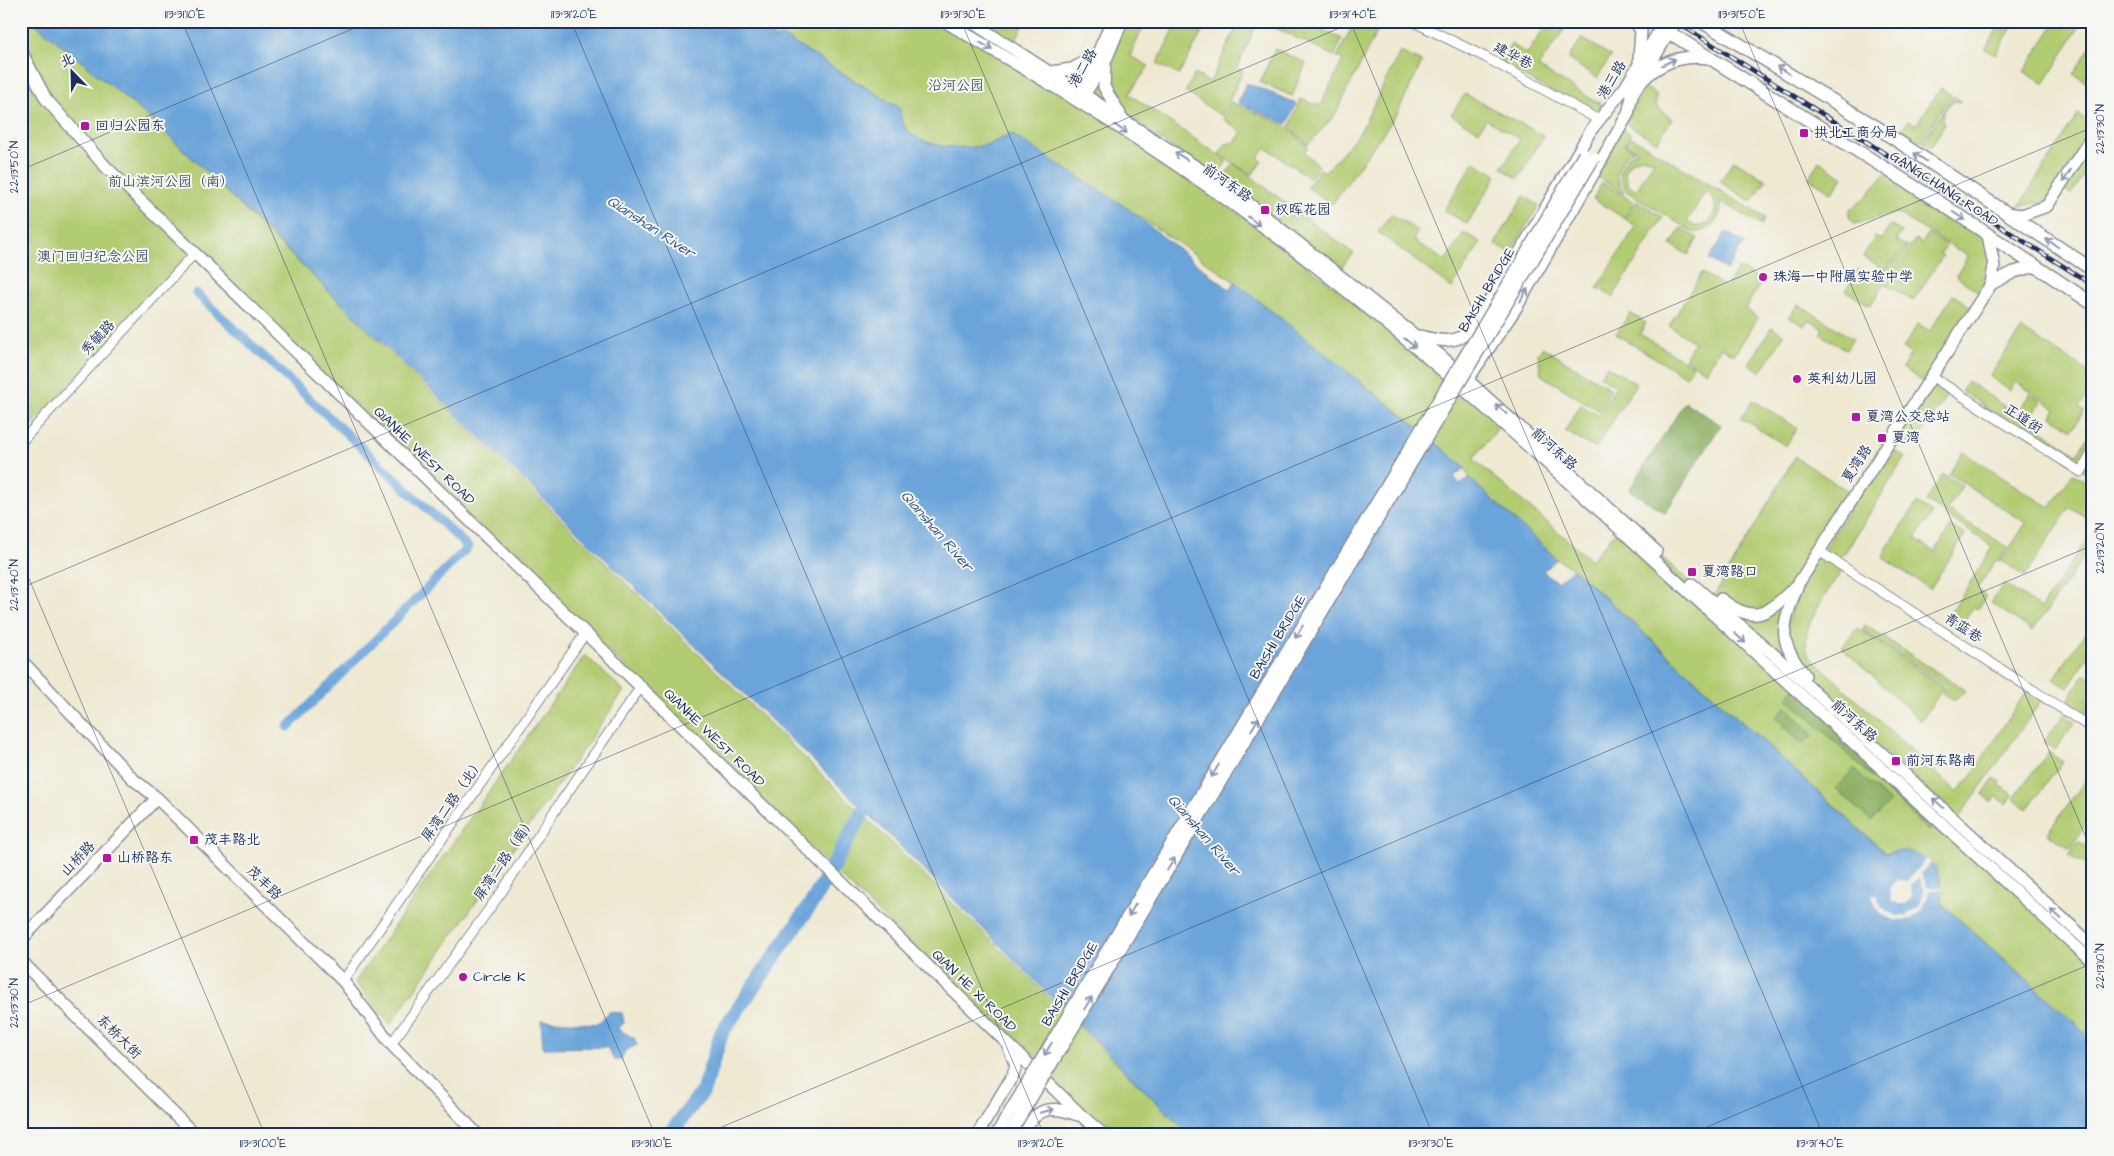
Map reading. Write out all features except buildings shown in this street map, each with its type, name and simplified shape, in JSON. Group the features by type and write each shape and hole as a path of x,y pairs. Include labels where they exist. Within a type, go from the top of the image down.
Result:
{"main road":[{"name":"前河东路","path":"944,21 1124,119 1223,184 1414,334 1468,379 2093,946"},
{"name":"前河东路","path":"970,21 1051,72 1079,95 1222,197 1359,301 1434,364 1633,540 2093,962"},
{"name":"港二路","path":"1102,57 1112,21"},
{"name":"港二路","path":"1079,95 1122,21"},
{"path":"1635,21 1641,36 1638,65"},
{"path":"1589,156 1631,87 1661,26 1676,21"},
{"name":"GANGCHANG ROAD","path":"1701,21 1881,130 2093,270"},
{"name":"港三路","path":"1631,87 1638,65 1661,26"},
{"name":"GANGCHANG ROAD","path":"1661,26 2093,304"},
{"name":"QIANHE WEST ROAD","path":"21,51 46,99 104,165 825,867"},
{"path":"1414,334 1436,340 1451,341 1463,338 1510,269 1598,120 1631,87 1668,61 1682,56 1711,59"},
{"path":"1051,72 1072,69 1102,57 1104,87 1110,100 1124,119"},
{"path":"1468,379 1516,308 1628,114 1631,87"},
{"path":"2004,212 2022,215 2047,206 2093,134"},
{"name":"BAISHI BRIDGE","path":"996,1135 1504,292 1589,156"},
{"name":"BAISHI BRIDGE","path":"1009,1135 1589,156"},
{"path":"1988,235 1994,266 1991,284"},
{"path":"1991,284 2014,272 2036,266"},
{"name":"夏湾路","path":"1798,584 1991,284"},
{"path":"1693,585 1714,594 1737,612 1754,615 1773,608 1798,584"},
{"path":"1798,584 1788,612 1784,630 1785,640 1790,657 1808,678 1818,695"},
{"name":"茂丰路","path":"21,660 133,779 157,798 343,981 391,1044 478,1135"},
{"name":"山桥路","path":"21,940 157,798"},
{"name":"QIAN HE XI ROAD","path":"825,867 1007,1044 1104,1135"},
{"name":"东桥大街","path":"21,961 196,1135"},
{"path":"976,1135 1016,1066 1007,1044"},
{"path":"995,1104 1010,1097 1020,1097 1029,1106 1023,1131"},
{"path":"1023,1131 1037,1114 1047,1109 1057,1109 1083,1117"}],"street":[{"name":"建华巷","path":"1412,21 1485,57 1598,120"},
{"name":"秀毓路","path":"21,442 195,253"},
{"name":"正道街","path":"1931,376 2081,472 2093,451"},
{"name":"青蓝巷","path":"1819,551 2093,729"},
{"name":"屏湾二路（北）","path":"343,981 584,634"},
{"name":"屏湾二路（南）","path":"391,1044 503,890 558,806 640,688"}],"green space":[{"name":"前山滨河公园（南）","path":"21,21 32,21 155,122 1190,1135 1117,1135 1087,1113 1010,1041 106,164 62,116 21,47"},
{"name":"沿河公园","path":"759,21 966,21 1076,91 1507,417 1473,459 1591,560 1624,523 1957,823 2093,952 2093,1038 1941,903 1942,890 1940,878 1936,868 1929,860 1911,851 1886,853 1574,569 1557,559 1469,478 1465,468 1420,429 1235,282 1127,208 1011,134 982,146 970,147 943,146 917,138 908,130 902,120 900,108 782,36 775,40"},
{"path":"972,21 1015,21 1023,26 1012,47"},
{"path":"1113,21 1146,21 1130,56 1149,66 1129,94 1227,161 1216,176 1096,98 1101,89 1086,80"},
{"path":"1178,21 1208,21 1179,75 1157,64"},
{"path":"1239,21 1258,21 1237,68 1243,71 1222,116 1185,92 1195,74 1210,83"},
{"path":"1261,21 1302,21 1342,39 1334,56"},
{"path":"1355,21 1371,21 1380,25 1335,115 1308,145 1289,127 1301,99 1320,106 1343,60 1337,57"},
{"path":"1549,21 1570,21 1538,67 1605,107 1597,118 1499,62 1511,44 1527,54"},
{"path":"2002,21 2016,21 1995,55 1985,49"},
{"path":"2056,21 2083,21 2044,84 2024,72"},
{"path":"1582,38 1611,56 1597,78 1568,59"},
{"path":"2093,43 2093,71 2086,82 2073,74"},
{"path":"1275,49 1306,63 1292,96 1260,82"},
{"path":"1400,52 1422,62 1397,114 1332,204 1307,187 1320,169 1325,172 1360,132"},
{"name":"澳门回归纪念公园","path":"21,66 25,66 45,99 192,253 21,437"},
{"path":"1642,85 1656,95 1656,106 1672,119 1657,142 1626,124"},
{"path":"1941,88 1951,95 1921,141 1902,129 1908,120 1916,125"},
{"path":"1465,94 1544,136 1518,179 1502,168 1520,139 1486,119 1479,131 1451,115"},
{"path":"1953,96 1961,101 1952,102 1945,110 1942,119 1944,126 1931,147 1923,142"},
{"path":"1231,102 1285,125 1308,147 1304,152 1319,166 1310,178 1266,148 1258,158 1262,161 1252,175 1219,154 1226,144 1235,142 1242,132 1223,119"},
{"path":"2078,114 2093,124 2093,129 2048,201 2019,206"},
{"path":"1622,130 1631,134 1624,145 1634,150 1625,155 1616,174 1624,194 1596,176"},
{"path":"1631,137 1765,218 1761,225 1722,202 1714,224 1700,232 1693,232 1626,191 1619,173 1627,157 1637,151 1626,144","holes":["1643,157 1654,161 1636,191 1629,186 1625,174 1629,163","1705,192 1715,204 1714,213 1703,226 1695,226 1687,222"]},
{"path":"2093,138 2093,161 2071,195 2062,189"},
{"path":"1734,160 1766,180 1752,202 1720,182"},
{"path":"1819,161 1843,177 1833,193 1809,178"},
{"path":"1474,162 1497,175 1467,224 1444,210"},
{"path":"1234,164 1353,253 1341,268 1221,179"},
{"path":"1886,172 1987,236 1993,270 1982,295 1956,276 1968,256 1897,213 1855,224 1849,217 1849,211 1866,197"},
{"path":"1602,183 1634,202 1624,218 1593,199"},
{"path":"1524,196 1539,205 1510,253 1495,244"},
{"path":"1637,201 1663,217 1613,297 1597,288 1636,226 1625,219"},
{"path":"1391,214 1418,231 1413,240 1445,261 1464,233 1481,242 1452,288 1378,232"},
{"path":"1890,225 1902,232 1896,241 1908,247 1883,269 1863,256 1875,237 1881,240"},
{"path":"1681,228 1698,238 1688,255 1671,245"},
{"path":"1928,234 1947,245 1940,254 1943,256 1913,301 1885,283 1870,306 1846,291 1858,269 1870,276 1876,268 1883,271 1910,248 1915,239 1922,243"},
{"path":"1739,268 1762,281 1745,309 1758,318 1734,355 1721,347 1706,372 1685,359 1694,342 1669,326 1702,273 1726,287"},
{"path":"1953,295 1973,308 1925,383 1902,368 1911,353 1903,348 1918,324 1930,331"},
{"path":"1798,304 1853,339 1846,350 1820,334 1823,328 1809,319 1804,326 1789,317"},
{"path":"1630,313 1646,323 1640,334 1693,366 1686,377 1616,334"},
{"path":"1772,327 1784,335 1761,372 1749,364"},
{"path":"2022,329 2093,375 2093,387 2079,407 2084,411 2072,430 2052,416 2056,409 2016,382 2009,390 1989,376"},
{"path":"1542,347 1611,389 1598,410 1541,375 1538,354"},
{"path":"1607,366 1636,384 1595,449 1565,431 1581,405 1598,415 1616,386 1600,376"},
{"path":"1932,380 1949,392 1912,448 1895,437"},
{"path":"1967,381 2016,414 2030,394 2041,401 2027,421 2077,454 2093,428 2093,477 1961,391"},
{"path":"1753,400 1797,428 1786,446 1741,418"},
{"path":"1685,402 1721,425 1665,513 1629,490"},
{"path":"1889,447 1905,457 1845,553 1837,558 1824,549"},
{"path":"1963,452 2050,508 2073,473 2093,486 2093,521 2070,507 2025,576 2001,561 2026,523 1949,474"},
{"path":"1795,457 1854,495 1797,584 1773,607 1737,611 1715,594"},
{"path":"1943,474 1962,486 1945,513 1926,501"},
{"path":"1917,503 1932,513 1915,539 1935,552 1951,526 1965,535 1930,589 1883,558 1888,546"},
{"path":"1948,511 2008,547 1999,561 1996,560 1977,589 1986,596 1977,609 1973,607 1960,629 1946,620 1993,547 1945,515"},
{"path":"2093,530 2093,544 2033,631 1991,603 2004,584 2041,608"},
{"path":"1819,554 1843,569 1822,599 1811,622 1806,645 1809,656 1957,792 1969,779 2027,690 2042,700 1958,819 1821,693 1810,676 1792,656 1787,629 1790,612"},
{"path":"1795,588 1786,611 1789,658 1785,663 1736,620 1737,613 1753,616"},
{"path":"2093,621 2093,647 2068,688 2054,679"},
{"path":"1865,625 1966,691 1954,701 1942,693 1947,686 1862,630"},
{"path":"1857,628 1944,687 1921,721 1842,648"},
{"path":"585,655 624,691 390,1025 355,982"},
{"path":"2084,674 2093,679 2093,698 2086,699 2089,714 2068,701"},
{"path":"1799,683 1943,816 1929,831 1787,697"},
{"path":"1786,707 1813,735 1802,744 1776,718"},
{"path":"2064,714 2075,722 2055,750 2044,742"},
{"path":"2049,752 2063,762 2027,809 2013,799"},
{"path":"1854,769 1890,802 1871,821 1836,788"},
{"path":"2093,770 2093,814 2070,848 2047,833"},
{"path":"1994,778 2001,782 1999,785 2013,794 2006,804 1996,796 1991,802 1982,795"},
{"path":"2078,841 2086,846 2089,842 2093,844 2088,855 2093,857 2093,869 2069,855"}],"water":[{"name":"Qianshan River","path":"32,21 759,21 775,40 782,36 900,109 902,121 908,131 918,138 930,143 957,148 982,146 1011,134 1127,208 1230,290 1235,282 1465,468 1454,476 1460,485 1469,478 1557,559 1543,571 1557,582 1573,569 1886,854 1909,853 1919,856 1928,862 1935,869 1939,879 1941,890 1940,903 2093,1040 2093,1135 1190,1135 864,810 155,122"},
{"path":"1246,83 1296,103 1287,124 1238,103"},
{"path":"1726,232 1744,243 1727,270 1709,259"},
{"path":"609,1012 622,1013 624,1023 617,1029 634,1038 637,1045 625,1051 621,1060 614,1060 607,1047 543,1048 541,1020 597,1024"}],"pier":[{"path":"1926,859 1931,863 1921,874 1928,888 1942,887 1942,889 1929,891 1923,909 1911,919 1894,920 1883,915 1876,906 1872,895 1876,894 1882,908 1896,916 1907,915 1920,906 1924,891 1919,877 1911,885 1912,896 1905,904 1892,901 1889,889 1897,880 1907,881"}],"waterway":[{"path":"196,293 468,547 288,727"},
{"path":"669,1135 703,1091 722,1032 813,901 864,810"}],"railway":[{"path":"1675,21 2093,285"}],"place":[{"name":"回归公园东","path":"85,126"},
{"name":"拱北工商分局","path":"1804,133"},
{"name":"权晖花园","path":"1265,210"},
{"name":"珠海一中附属实验中学","path":"1763,277"},
{"name":"英利幼儿园","path":"1797,379"},
{"name":"夏湾公交总站","path":"1856,417"},
{"name":"夏湾","path":"1882,438"},
{"name":"夏湾路口","path":"1692,572"},
{"name":"前河东路南","path":"1896,761"},
{"name":"茂丰路北","path":"194,840"},
{"name":"山桥路东","path":"107,858"},
{"name":"Circle K","path":"463,977"}]}
